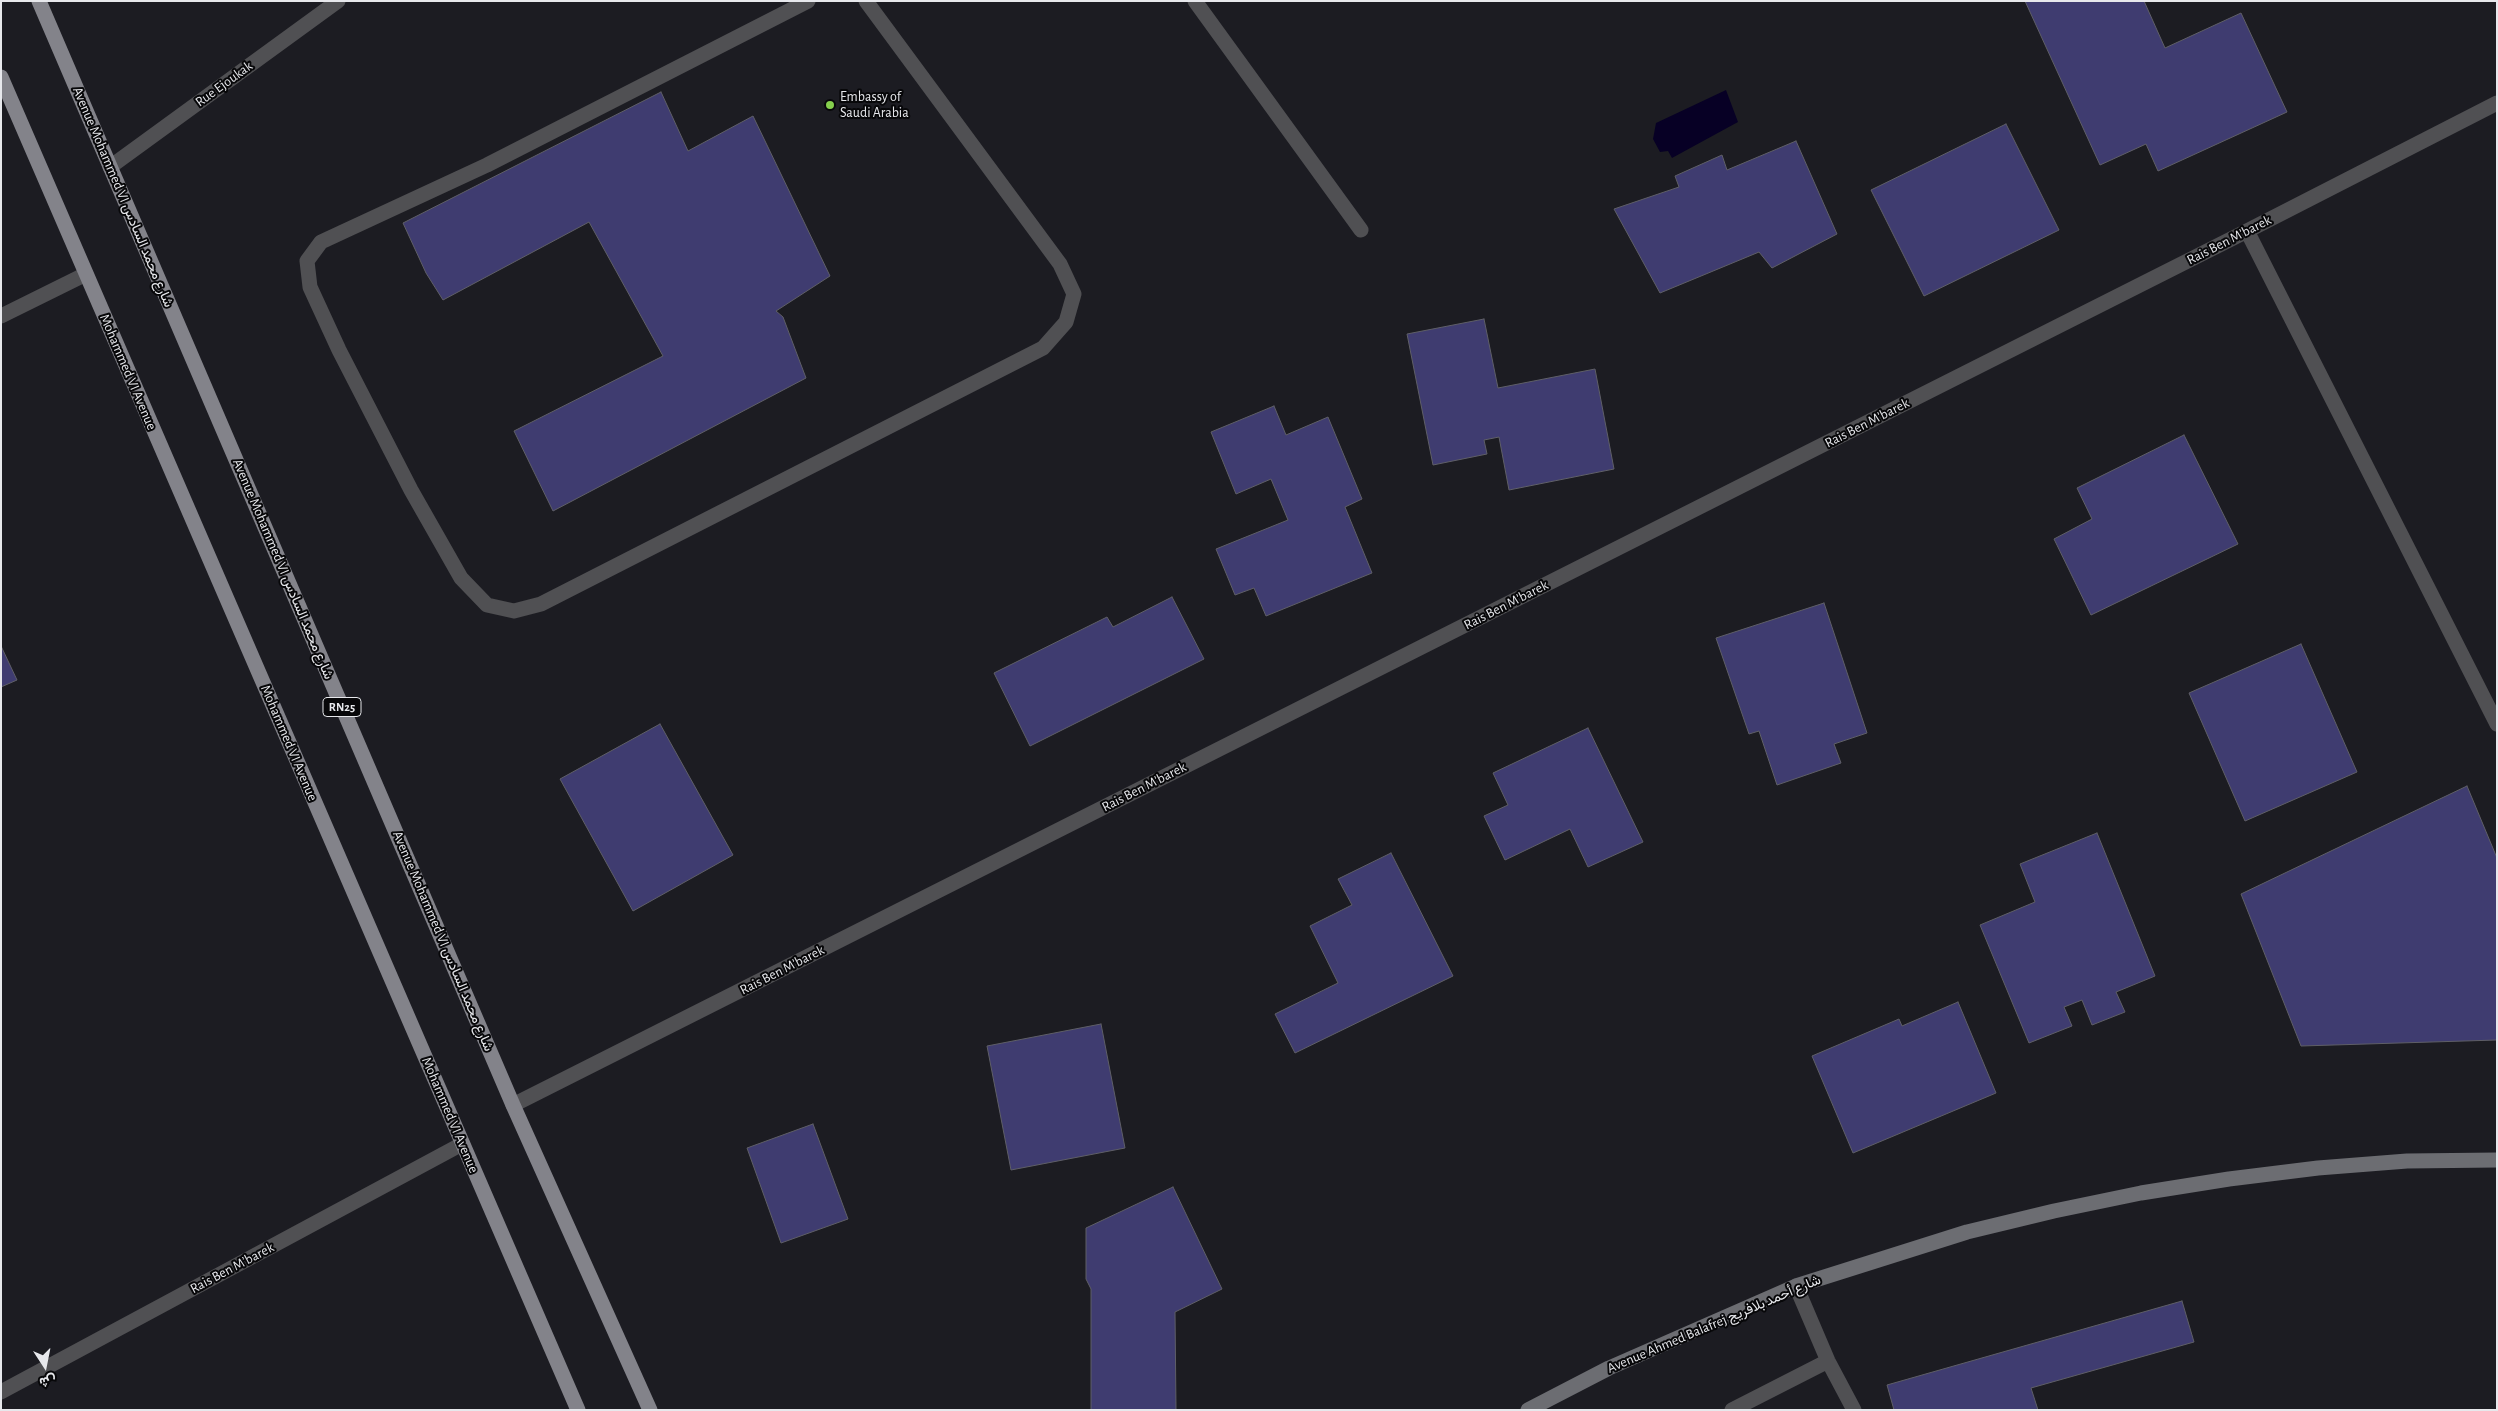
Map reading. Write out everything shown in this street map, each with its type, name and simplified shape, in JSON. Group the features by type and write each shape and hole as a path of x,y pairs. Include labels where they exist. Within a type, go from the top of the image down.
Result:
{"main road":[{"name":"Avenue Mohammed VI شارع محمد السادس","path":"39,1 513,1105 650,1410"},
{"name":"Mohammed VI Avenue","path":"1,76 578,1410"},
{"name":"Avenue Ahmed Balafrej شارع أحمد بلافريج","path":"1528,1410 1609,1368 1796,1286 1967,1232 2141,1193 2229,1179 2318,1168 2407,1161 2497,1160"}],"street":[{"name":"Rue Ejoukak","path":"110,166 338,1"},
{"path":"808,1 487,165 321,242 307,261 310,287 339,350 411,490 461,578 487,605 514,611 541,604 1043,348 1066,322 1074,294 1060,264 866,1"},
{"path":"1195,1 1361,230"},
{"name":"Rais Ben M’barek","path":"513,1105 2247,231 2497,103"},
{"path":"2247,231 2497,724"},
{"path":"1,316 86,274"},
{"name":"Rais Ben M’barek","path":"1,1392 462,1144"},
{"path":"1796,1286 1828,1361 1854,1410"},
{"path":"1732,1410 1828,1361"}],"shaded area":[{"path":"1726,90 1738,122 1672,158 1668,151 1660,152 1653,139 1656,123"}],"building":[{"path":"2025,1 2144,1 2165,48 2241,13 2287,112 2158,171 2146,144 2100,165"},
{"path":"661,92 688,151 753,116 830,276 776,311 783,317 806,378 553,511 514,431 663,356 589,222 443,300 426,273 403,223"},
{"path":"2006,124 2059,230 1924,296 1871,190"},
{"path":"1796,141 1837,234 1772,268 1759,252 1660,293 1614,209 1679,187 1675,176 1722,155 1727,170"},
{"path":"1484,319 1498,388 1595,369 1614,469 1509,490 1499,437 1484,440 1487,454 1433,465 1407,334"},
{"path":"1274,406 1286,435 1328,417 1362,499 1345,507 1372,573 1266,616 1254,588 1235,595 1216,549 1288,520 1271,479 1236,494 1211,432"},
{"path":"2184,435 2238,544 2091,615 2054,539 2092,519 2077,488"},
{"path":"1172,597 1204,659 1030,746 994,673 1107,617 1113,627"},
{"path":"1824,603 1867,733 1834,744 1841,763 1777,785 1759,731 1749,734 1716,638"},
{"path":"2301,644 2357,772 2245,821 2189,693"},
{"path":"1,646 17,680 1,687"},
{"path":"660,724 733,855 633,911 560,779"},
{"path":"1588,728 1643,842 1588,867 1570,829 1505,860 1484,816 1508,805 1493,773"},
{"path":"2467,786 2497,858 2497,1040 2301,1046 2241,894"},
{"path":"2097,833 2155,976 2116,992 2125,1012 2092,1025 2082,1000 2064,1007 2072,1026 2029,1043 1980,925 2035,902 2020,864"},
{"path":"1391,853 1453,976 1295,1053 1275,1014 1338,983 1310,926 1352,905 1338,879"},
{"path":"1958,1002 1996,1093 1853,1153 1812,1056 1899,1019 1902,1026"},
{"path":"1101,1024 1125,1148 1011,1170 987,1046"},
{"path":"813,1124 848,1219 781,1243 747,1148"},
{"path":"1173,1187 1222,1289 1175,1312 1176,1410 1091,1410 1091,1289 1086,1279 1086,1228"},
{"path":"2182,1301 2194,1342 2031,1388 2038,1410 1894,1410 1887,1385"}],"place":[{"name":"Embassy of Saudi Arabia","path":"830,105"}]}
